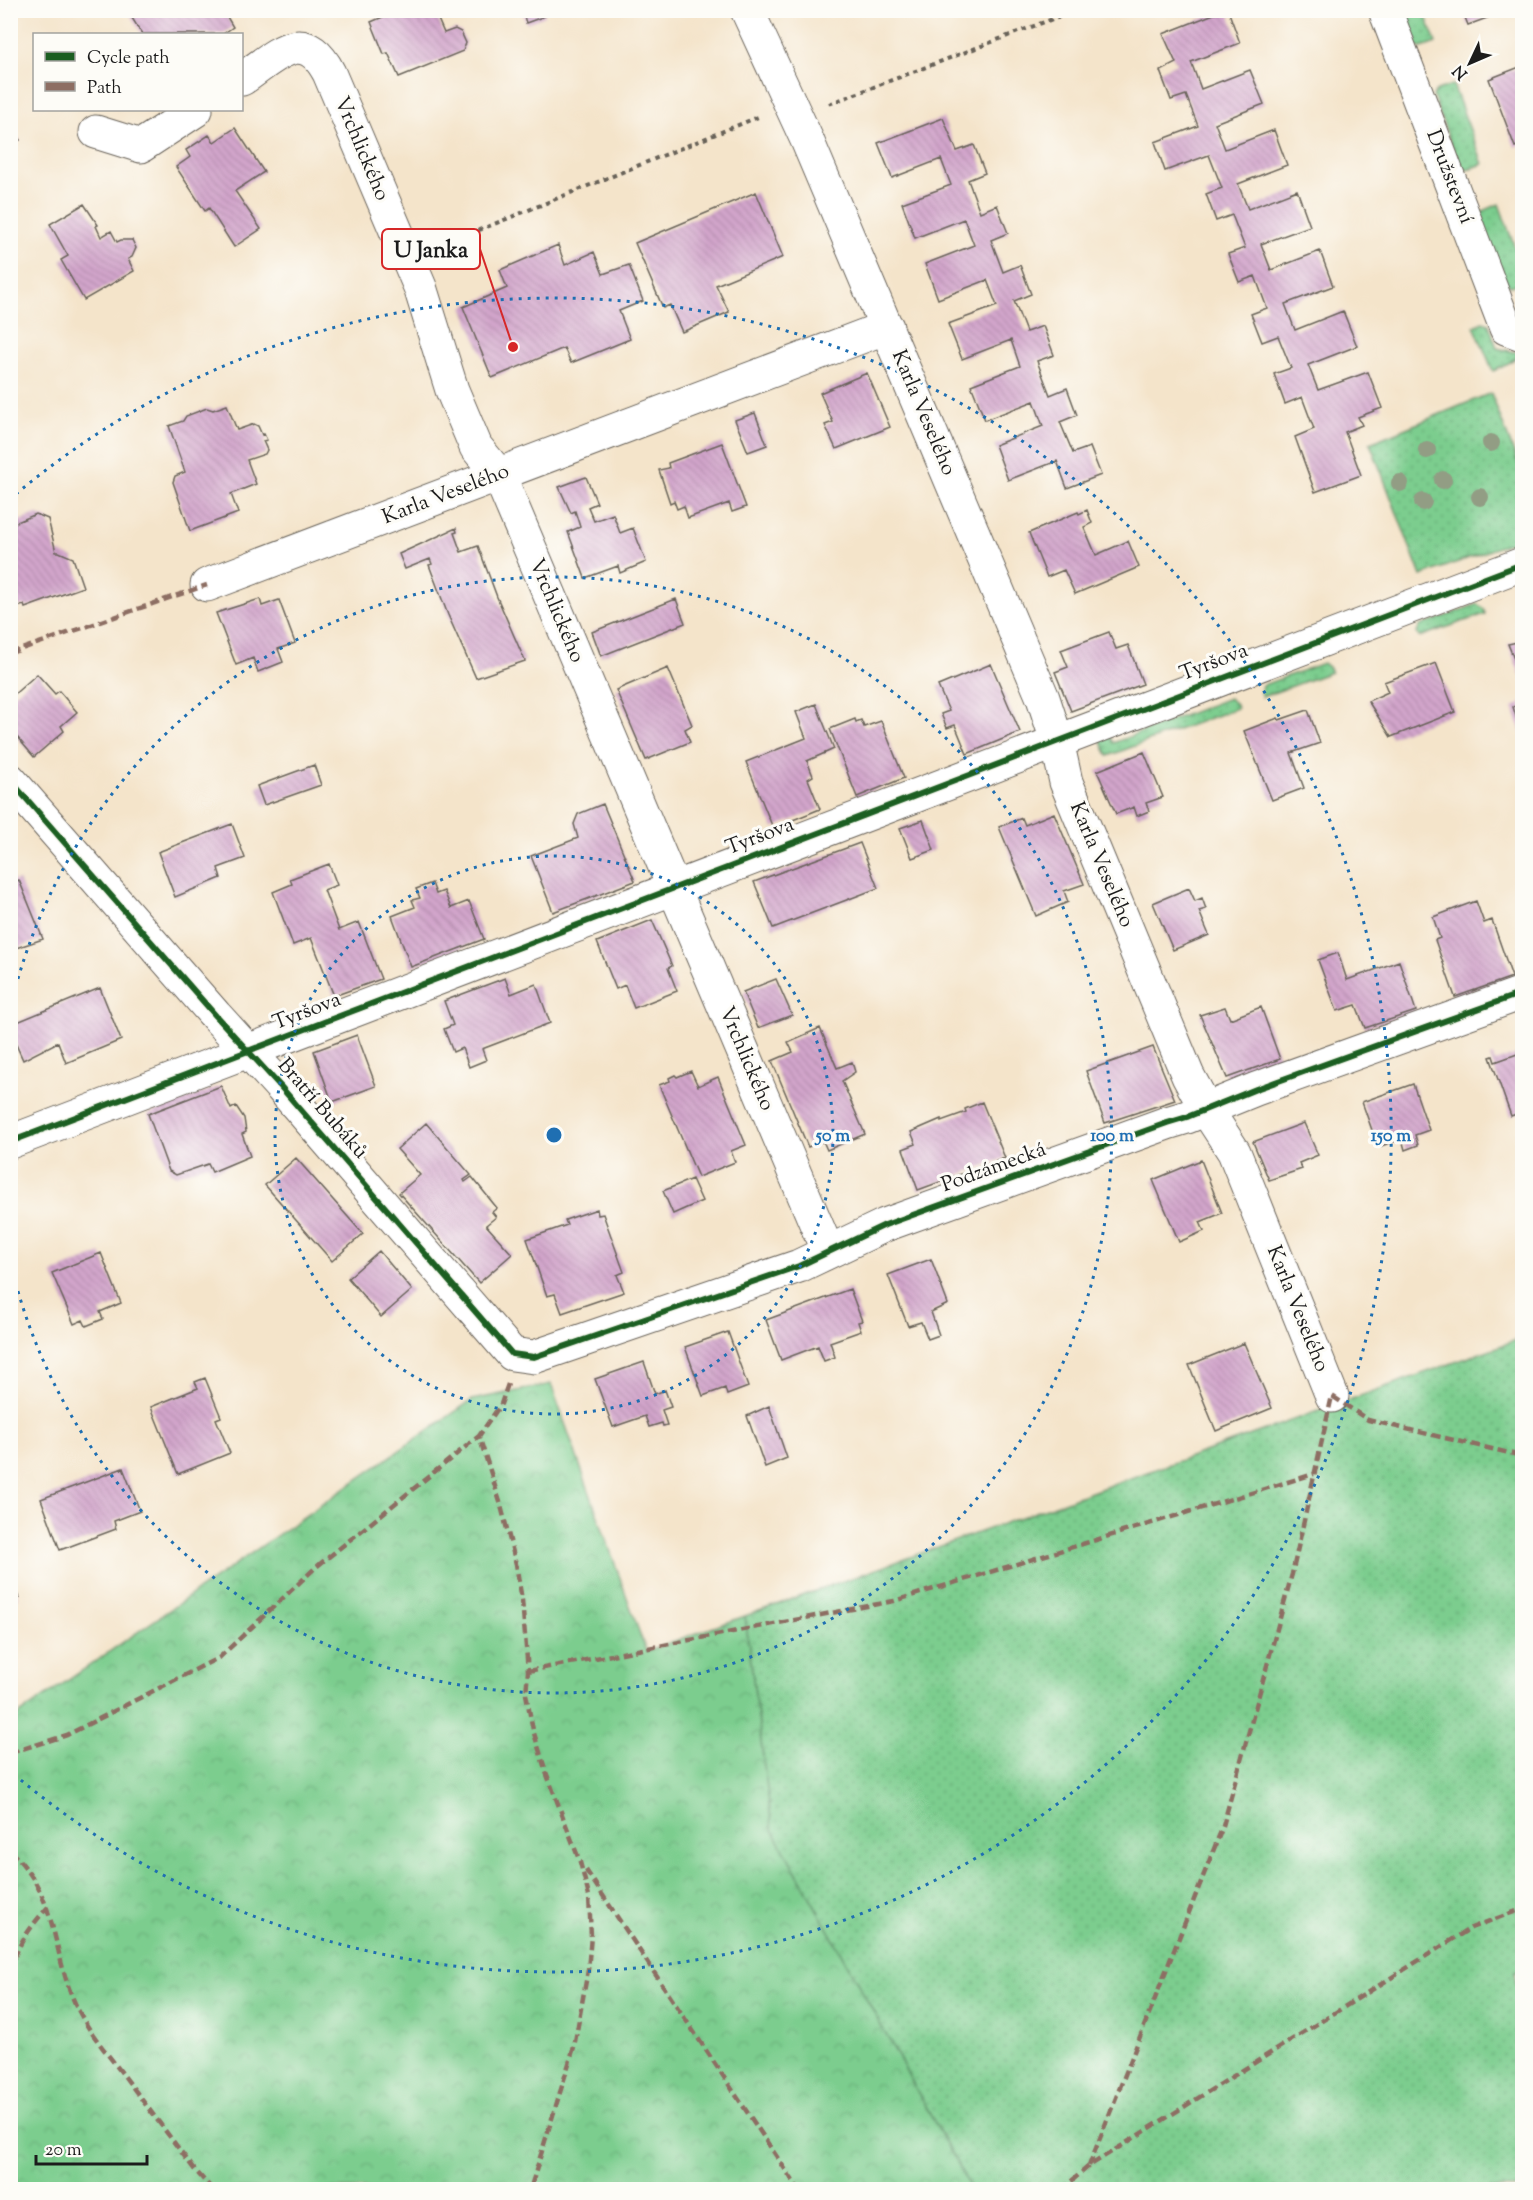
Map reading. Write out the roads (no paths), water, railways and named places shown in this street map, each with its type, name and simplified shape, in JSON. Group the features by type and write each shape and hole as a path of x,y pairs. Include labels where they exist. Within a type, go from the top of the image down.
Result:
{"street":[{"name":"Karla Veselého","path":"747,10 807,140 1043,698 1057,741 1066,782 1188,1076 1234,1152 1332,1396"},
{"name":"Družstevní","path":"1385,10 1506,328 1522,334"},
{"name":"Vrchlického","path":"243,78 288,48 302,46 314,51 322,60 420,287 452,390 476,447 499,475 828,1252"},
{"path":"96,132 141,146 194,111"},
{"name":"Karla Veselého","path":"207,585 887,327"},
{"name":"Tyršova","path":"10,1142 1522,564"},
{"name":"Bratří Bubáků","path":"10,780 281,1087 512,1354"},
{"name":"Podzámecká","path":"512,1354 534,1357 799,1266 885,1225 1522,993"}],"place":[{"name":"U Janka","path":"513,347"}]}
